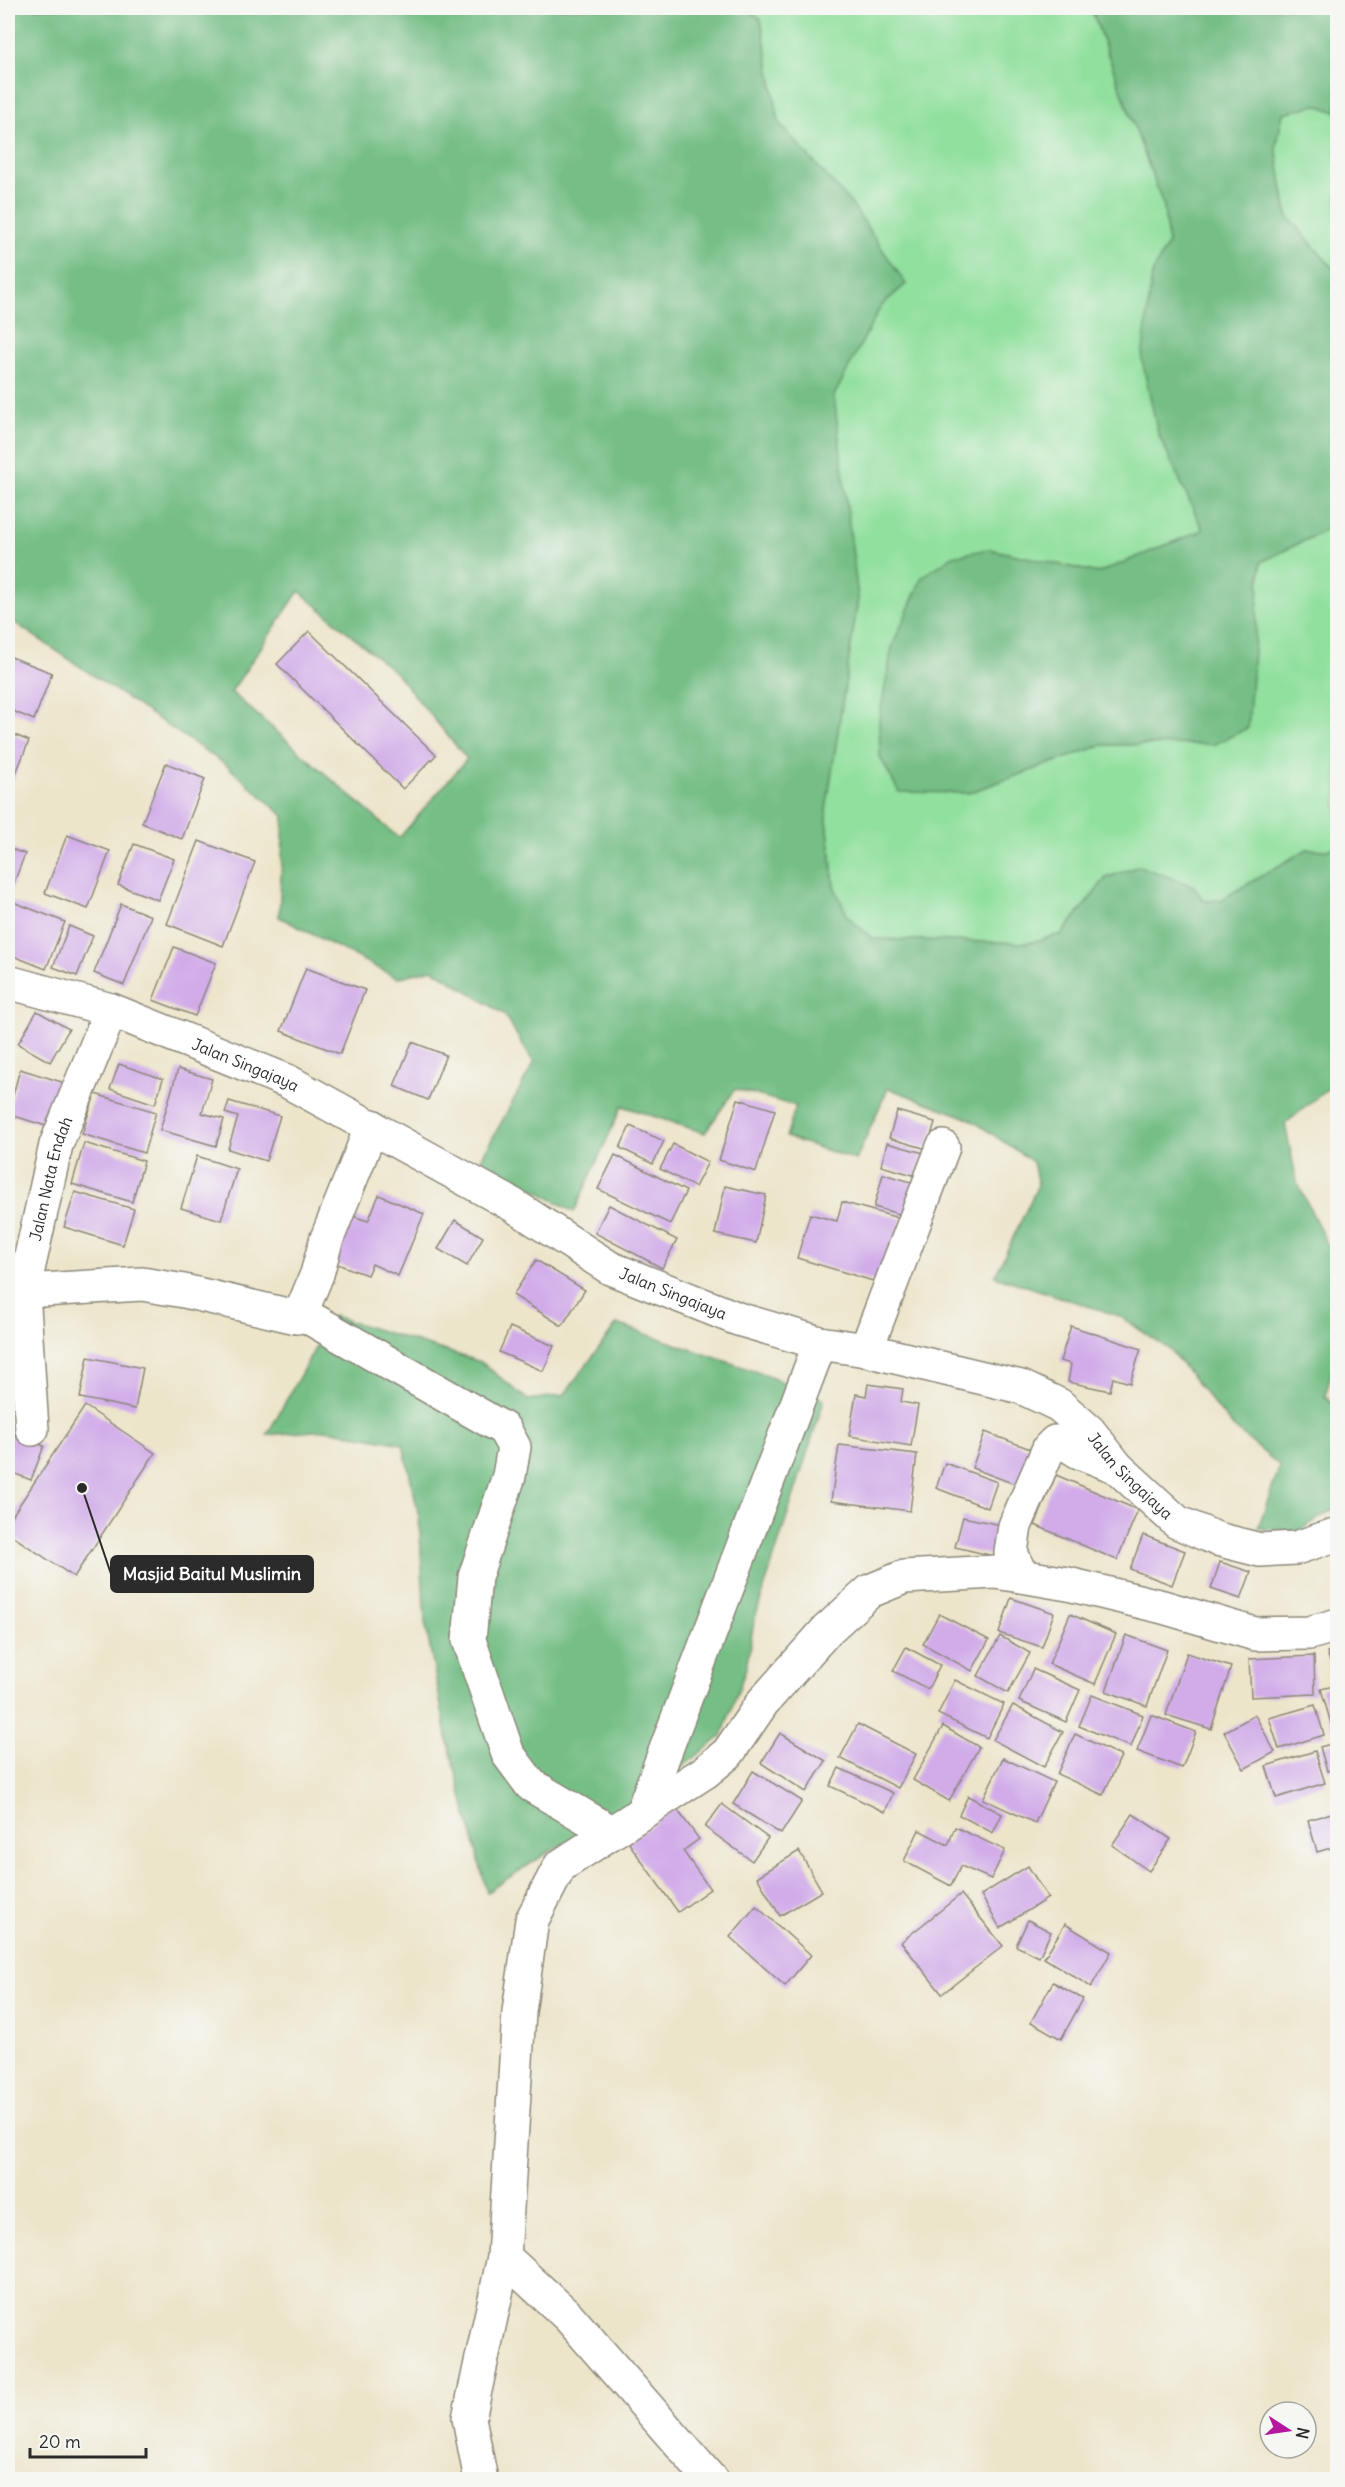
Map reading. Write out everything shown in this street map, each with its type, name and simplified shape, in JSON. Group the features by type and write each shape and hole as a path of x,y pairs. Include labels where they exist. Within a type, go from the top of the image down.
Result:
{"street":[{"name":"Jalan Singajaya","path":"8,982 111,1010 286,1082 372,1126 513,1204 610,1268 738,1319 820,1343 866,1350 1021,1387 1059,1406 1089,1431 1117,1467 1177,1522 1217,1539 1260,1550 1296,1548 1338,1534"},
{"name":"Jalan Nata Endah","path":"32,1429 15,1292 56,1144 111,1010"},
{"path":"15,1292 142,1284 184,1291 296,1317 301,1313 317,1274 326,1240 372,1126"},
{"path":"866,1350 943,1147"},
{"path":"301,1313 504,1429 514,1447 509,1476 475,1576 469,1641 508,1754 531,1785 611,1832"},
{"path":"643,1810 820,1343"},
{"path":"1021,1576 1011,1552 1015,1526 1050,1448 1055,1442 1063,1442 1079,1452 1117,1467"},
{"path":"460,2480 469,2418 504,2257 519,2012 532,1920 560,1866 643,1810 705,1772 728,1753 763,1702 827,1630 870,1591 904,1577 995,1572 1021,1576 1068,1584 1163,1607 1255,1634 1309,1633 1338,1625"},
{"path":"504,2257 568,2316 711,2480"},
{"path":"469,2418 481,2480"}],"green space":[{"path":"8,8 747,8 761,20 779,123 853,206 906,284 881,306 834,396 858,599 826,810 834,886 848,917 873,939 1028,943 1062,934 1106,878 1139,866 1194,886 1204,901 1221,900 1307,849 1327,850 1337,846 1337,1081 1285,1124 1297,1182 1337,1264 1337,1354 1325,1396 1337,1410 1337,1507 1297,1532 1258,1528 1280,1466 1233,1427 1170,1350 1119,1316 995,1276 1038,1185 1033,1162 970,1119 888,1088 856,1160 786,1137 796,1106 735,1089 705,1133 622,1106 574,1212 481,1159 534,1063 504,1014 433,969 397,978 279,917 284,816 226,765 8,618","holes":["299,591 396,673 467,759 399,838 231,692"]},
{"path":"747,8 1091,8 1164,207 1168,243 1152,274 1158,433 1203,530 1098,573 989,549 968,793 1102,745 1215,744 1247,728 1261,562 1326,530 1337,522 1337,846 1327,850 1307,849 1221,900 1204,901 1106,878 1062,934 1028,943 873,939 848,917 834,886 826,810 858,599 833,396 881,306 853,206 779,123 761,20"},
{"path":"1091,8 1337,8 1337,112 1316,105 1283,113 1276,147 1287,216 1337,273 1337,522 1326,530 1261,562 1248,728 1215,744 1102,745 968,793 899,792 880,757 879,720 892,647 922,577 953,556 989,549 1098,573 1203,530 1158,433 1142,360 1152,274 1168,243 1164,207"},
{"path":"1316,105 1337,112 1337,273 1287,216 1276,147 1283,113"},
{"path":"333,1316 481,1362 528,1400 564,1395 617,1324 763,1374 824,1400 754,1621 746,1668 722,1736 626,1811 547,1853 487,1892 448,1742 425,1622 419,1516 403,1444 327,1430 267,1435"}],"building":[{"path":"309,631 436,755 403,789 277,664"},
{"path":"11,657 52,673 34,720 8,709 8,667"},
{"path":"8,732 29,741 8,793"},
{"path":"166,763 205,779 182,839 142,823"},
{"path":"67,835 110,851 88,909 45,893"},
{"path":"199,841 255,862 223,946 167,924"},
{"path":"134,844 174,859 158,900 118,885"},
{"path":"8,848 25,854 10,893 8,892"},
{"path":"8,900 65,922 46,969 8,954"},
{"path":"121,904 151,916 124,985 94,973"},
{"path":"69,926 93,936 77,976 53,967"},
{"path":"174,947 216,963 195,1016 153,1000"},
{"path":"306,968 365,990 340,1054 281,1031"},
{"path":"37,1011 69,1029 50,1062 18,1044"},
{"path":"412,1042 446,1055 428,1100 394,1086"},
{"path":"119,1064 163,1079 155,1104 110,1089"},
{"path":"20,1069 65,1083 52,1128 8,1114"},
{"path":"178,1069 212,1079 202,1113 224,1119 216,1146 160,1130"},
{"path":"95,1094 156,1112 144,1153 82,1134"},
{"path":"738,1099 775,1110 756,1172 719,1160"},
{"path":"229,1101 280,1116 266,1161 228,1149 238,1117 225,1113"},
{"path":"897,1111 935,1122 927,1149 889,1138"},
{"path":"630,1126 664,1141 653,1164 620,1148"},
{"path":"84,1143 144,1161 132,1202 72,1184"},
{"path":"887,1143 924,1153 917,1176 881,1166"},
{"path":"673,1144 708,1162 695,1187 660,1169"},
{"path":"615,1155 686,1191 670,1224 598,1189"},
{"path":"197,1156 237,1169 221,1220 181,1208"},
{"path":"883,1174 915,1183 906,1216 874,1207"},
{"path":"725,1186 766,1195 756,1243 715,1234"},
{"path":"75,1192 134,1209 123,1245 64,1227"},
{"path":"379,1195 424,1214 398,1276 372,1264 367,1275 332,1262 349,1215 368,1221"},
{"path":"842,1202 902,1219 883,1284 797,1258 810,1214 837,1221"},
{"path":"609,1205 677,1240 662,1268 595,1233"},
{"path":"455,1220 483,1237 467,1266 438,1249"},
{"path":"536,1260 585,1290 562,1326 513,1295"},
{"path":"1071,1326 1141,1349 1130,1383 1113,1378 1110,1391 1068,1382 1071,1364 1060,1361"},
{"path":"510,1327 554,1346 543,1371 499,1352"},
{"path":"88,1357 143,1368 135,1409 80,1398"},
{"path":"23,1366 25,1408 8,1409 8,1367"},
{"path":"868,1384 903,1389 901,1402 918,1405 911,1446 849,1436 856,1394 866,1396"},
{"path":"85,1406 155,1453 74,1577 8,1533 8,1522"},
{"path":"8,1432 44,1446 31,1480 8,1471"},
{"path":"985,1432 1033,1450 1020,1486 972,1468"},
{"path":"839,1445 917,1454 910,1511 831,1501"},
{"path":"945,1463 997,1482 988,1508 936,1488"},
{"path":"1056,1475 1138,1510 1117,1560 1035,1525"},
{"path":"963,1517 1006,1526 998,1557 955,1547"},
{"path":"1143,1535 1185,1551 1172,1585 1130,1569"},
{"path":"1220,1562 1251,1572 1241,1599 1211,1589"},
{"path":"1011,1598 1054,1613 1042,1647 999,1633"},
{"path":"939,1614 989,1640 972,1671 923,1644"},
{"path":"1070,1614 1116,1634 1095,1684 1049,1664"},
{"path":"1126,1635 1167,1650 1147,1706 1106,1691"},
{"path":"1000,1636 1030,1653 1008,1693 978,1676"},
{"path":"906,1647 940,1665 928,1689 893,1671"},
{"path":"1338,1649 1338,1678 1335,1678 1327,1652"},
{"path":"1187,1653 1231,1667 1211,1729 1166,1715"},
{"path":"1314,1656 1315,1694 1251,1697 1249,1659"},
{"path":"1033,1669 1080,1690 1066,1722 1019,1701"},
{"path":"955,1680 1004,1704 987,1738 938,1714"},
{"path":"1338,1685 1338,1734 1334,1734 1321,1689"},
{"path":"1092,1695 1143,1715 1131,1747 1079,1726"},
{"path":"1013,1705 1063,1732 1044,1767 993,1740"},
{"path":"1315,1705 1324,1735 1279,1749 1269,1718"},
{"path":"1151,1715 1196,1732 1182,1768 1137,1751"},
{"path":"1255,1715 1275,1752 1244,1769 1224,1732"},
{"path":"858,1724 916,1754 898,1788 840,1758"},
{"path":"943,1726 979,1747 949,1801 913,1780"},
{"path":"780,1733 826,1761 806,1792 761,1763"},
{"path":"1075,1734 1121,1756 1103,1795 1057,1774"},
{"path":"1338,1742 1338,1768 1327,1771 1320,1747"},
{"path":"1315,1751 1325,1783 1276,1798 1266,1766"},
{"path":"1003,1758 1054,1782 1035,1823 983,1799"},
{"path":"839,1768 893,1793 885,1812 830,1786"},
{"path":"753,1771 802,1801 781,1834 733,1804"},
{"path":"968,1796 1002,1814 993,1833 959,1815"},
{"path":"722,1804 768,1838 752,1861 705,1827"},
{"path":"676,1808 699,1839 683,1851 710,1889 678,1912 628,1842"},
{"path":"1338,1811 1338,1846 1317,1852 1308,1820"},
{"path":"1133,1814 1171,1839 1149,1871 1112,1845"},
{"path":"955,1827 1005,1850 991,1879 961,1866 951,1886 904,1861 919,1830 948,1845"},
{"path":"799,1851 822,1891 780,1916 757,1877"},
{"path":"1028,1866 1048,1898 1000,1928 981,1895"},
{"path":"961,1894 1003,1946 942,1994 901,1942"},
{"path":"756,1906 811,1955 785,1986 730,1937"},
{"path":"1028,1920 1051,1932 1039,1957 1016,1946"},
{"path":"1065,1924 1111,1952 1091,1987 1044,1958"},
{"path":"1053,1982 1083,1999 1061,2039 1031,2022"}],"place":[{"name":"Masjid Baitul Muslimin","path":"82,1488"}]}
